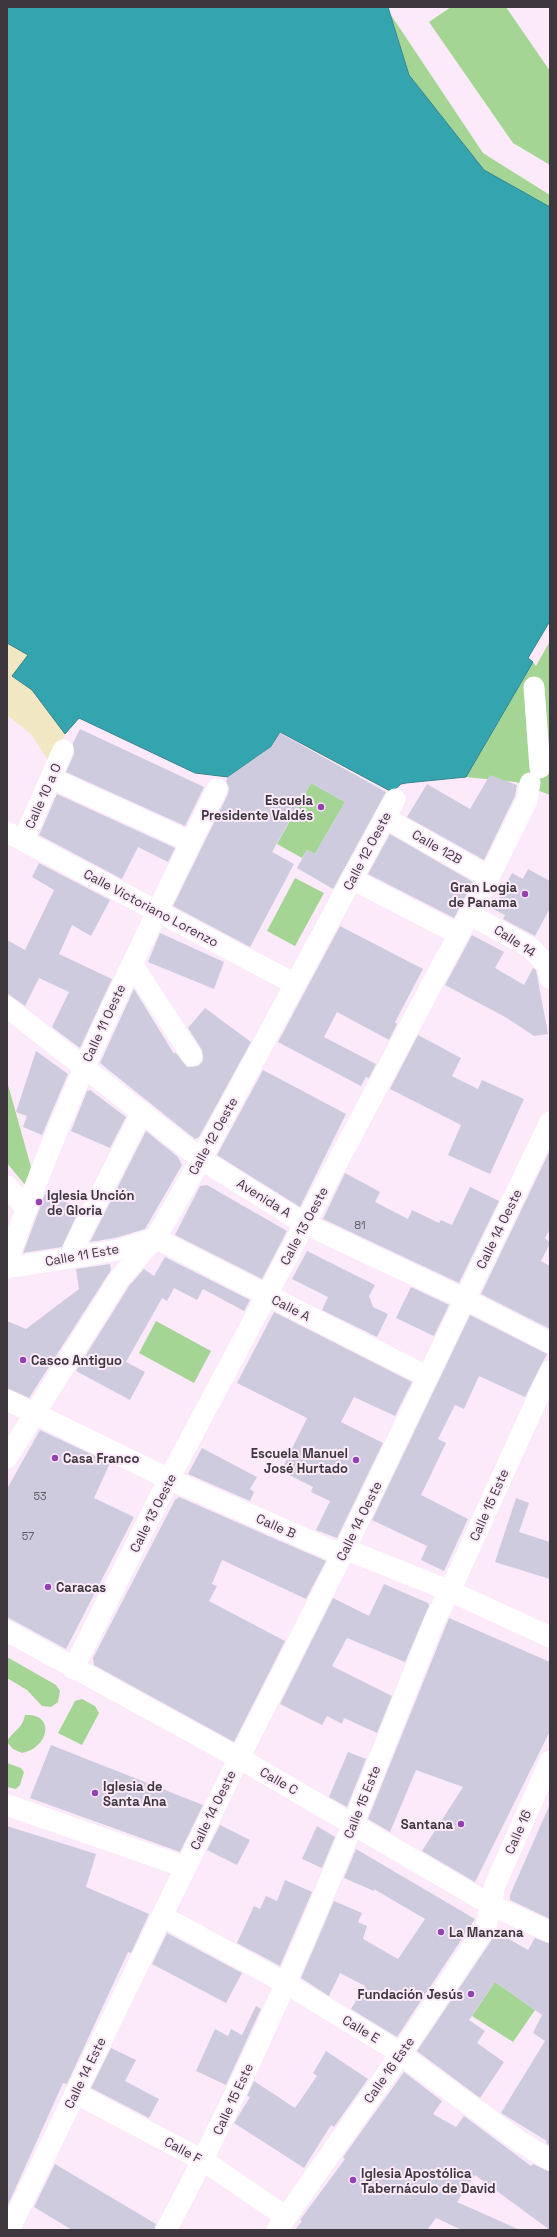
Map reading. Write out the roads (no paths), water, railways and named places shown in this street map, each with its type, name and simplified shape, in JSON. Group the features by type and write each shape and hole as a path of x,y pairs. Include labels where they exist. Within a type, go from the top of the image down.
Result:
{"street":[{"name":"Calle 13 Oeste","path":"74,1669 169,1479 489,877 527,800 535,775 534,687"},
{"name":"Calle 10 a O","path":"15,837 51,778 63,750"},
{"path":"51,778 191,842"},
{"name":"Calle 11 Oeste","path":"7,1263 26,1208 84,1066 217,789"},
{"name":"Calle 12 Oeste","path":"7,1458 119,1279 155,1238 201,1159 395,799"},
{"name":"Calle 12B","path":"385,818 489,877"},
{"name":"Calle Victoriano Lorenzo","path":"15,837 295,984"},
{"path":"352,879 458,934"},
{"name":"Calle 14","path":"469,914 542,949 550,978"},
{"path":"132,964 192,1056"},
{"name":"Avenida A","path":"7,1007 201,1159 305,1224 465,1300 550,1343"},
{"path":"74,1257 74,1247 142,1112"},
{"name":"Calle 14 Oeste","path":"162,1916 239,1758 345,1549 550,1122"},
{"path":"7,1186 26,1208"},
{"name":"Calle 11 Este","path":"7,1268 118,1250 155,1238"},
{"name":"Calle A","path":"155,1238 428,1377"},
{"name":"Calle 15 Este","path":"166,2230 204,2161 287,1984 354,1824 435,1619 450,1591 550,1371"},
{"name":"Calle B","path":"7,1400 169,1479 333,1551 345,1549 450,1591 550,1637"},
{"name":"Calle C","path":"7,1630 74,1669 239,1758 354,1824 491,1906 550,1932"},
{"name":"Calle 16","path":"491,1906 495,1885 550,1761"},
{"path":"7,1805 185,1867"},
{"name":"Calle 16 Este","path":"282,2223 400,2055 486,1928 491,1906"},
{"name":"Calle E","path":"162,1916 287,1984 389,2046 522,2143 550,2160"},
{"name":"Calle 14 Este","path":"9,2230 162,1916"},
{"name":"Calle F","path":"75,2093 204,2161 282,2223"}],"water":[{"path":"7,7 388,7 409,75 484,170 550,207 550,621 528,658 533,662 466,777 401,784 392,792 280,732 271,747 228,777 195,773 79,718 65,734 32,690 12,676 28,655 7,643"}],"place":[{"name":"Escuela Presidente Valdés","path":"321,807"},
{"name":"Gran Logia de Panama","path":"525,894"},
{"name":"Iglesia Unción de Gloria","path":"39,1202"},
{"name":"Casco Antiguo","path":"23,1360"},
{"name":"Casa Franco","path":"55,1458"},
{"name":"Escuela Manuel José Hurtado","path":"356,1460"},
{"name":"Caracas","path":"48,1587"},
{"name":"Iglesia de Santa Ana","path":"95,1793"},
{"name":"Santana","path":"461,1824"},
{"name":"La Manzana","path":"441,1932"},
{"name":"Fundación Jesús","path":"471,1994"},
{"name":"Iglesia Apostólica Tabernáculo de David","path":"353,2180"}]}
